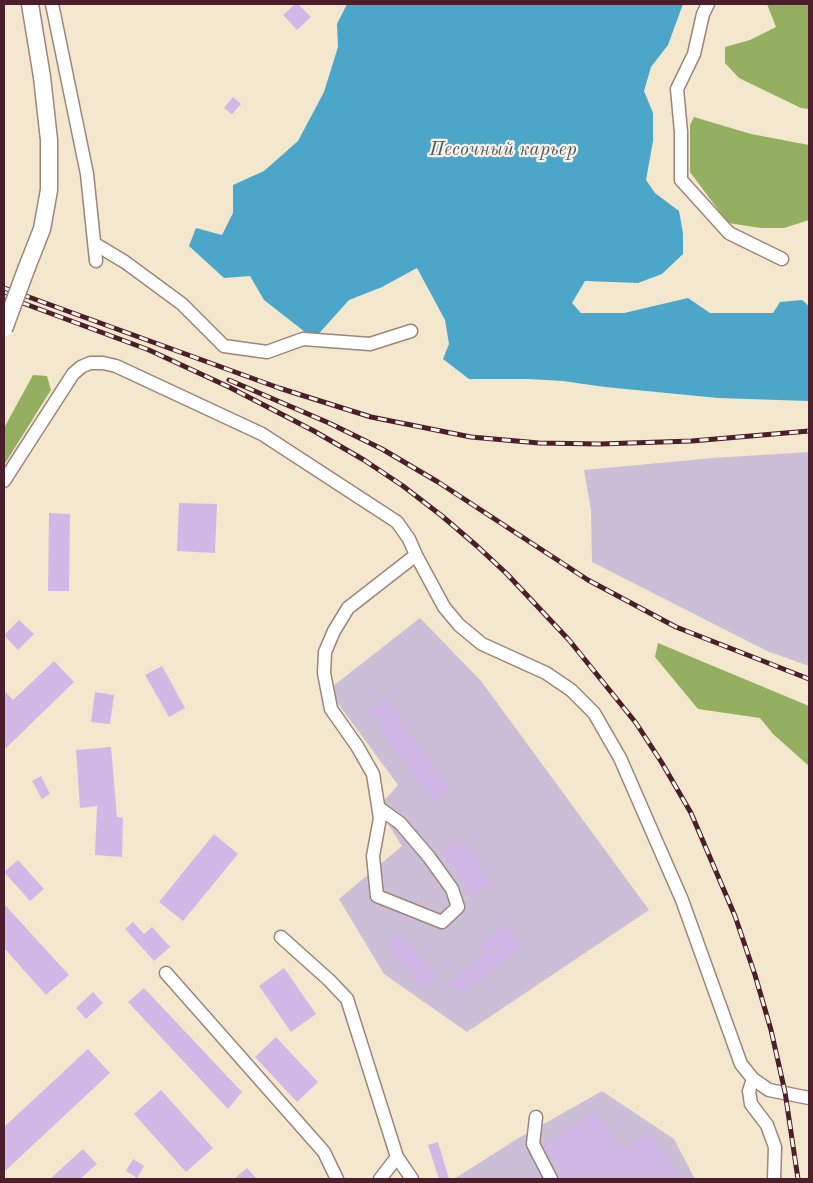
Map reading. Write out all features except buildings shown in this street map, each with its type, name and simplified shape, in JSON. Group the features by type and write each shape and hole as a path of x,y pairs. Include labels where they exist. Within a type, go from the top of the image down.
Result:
{"main road":[{"path":"4,329 42,229 49,190 49,140 42,77 30,4"}],"street":[{"path":"52,4 87,174 96,261"},
{"path":"708,4 703,14 694,54 677,89 681,132 681,180 729,233 782,259"},
{"path":"94,244 125,262 182,304 224,346 267,352 302,340 370,344 411,331"},
{"path":"4,481 73,374 80,367 90,363 103,363 116,366 262,434 397,522 409,540 444,607 459,625 482,644 546,673 571,690 594,713 620,758 682,900 741,1064 753,1079 769,1090 809,1098"},
{"path":"379,808 400,822 452,889 458,907 442,922 377,896 373,856 380,818 373,774 332,708 324,673 326,652 334,630 348,608 416,556"},
{"path":"281,937 329,980 347,999 397,1157 412,1179"},
{"path":"166,973 324,1152 337,1179"},
{"path":"753,1079 749,1091 751,1104 767,1125 775,1147 774,1179"},
{"path":"536,1117 533,1144 551,1179"},
{"path":"380,1179 397,1157"}],"shaded area":[{"path":"809,452 809,666 767,651 592,562 591,510 584,470 713,458"},
{"path":"420,618 481,681 649,910 467,1032 384,974 339,899 402,846 378,808 398,785 328,690"},
{"path":"602,1091 674,1139 695,1179 454,1179 517,1139"}],"green space":[{"path":"767,4 809,4 809,109 801,108 739,78 725,63 725,47 750,40 776,27"},
{"path":"694,117 751,134 809,145 809,220 784,228 761,228 728,223 690,172 690,125"},
{"path":"33,375 47,376 51,390 4,465 4,428"},
{"path":"658,643 809,706 809,766 773,734 760,718 698,709 655,657"}],"water":[{"name":"Песочный карьер","path":"347,4 683,4 668,45 651,67 644,91 653,113 653,141 646,180 655,193 679,211 683,233 683,254 662,274 638,283 585,281 572,303 581,313 624,313 688,298 710,313 773,313 780,302 802,300 809,306 809,401 718,398 563,381 469,379 443,359 449,344 445,320 417,268 382,287 349,300 314,339 264,300 250,276 224,278 189,246 196,228 222,235 233,213 233,185 264,171 298,141 324,92 338,47 337,24"}],"railway":[{"path":"4,288 279,388 371,417 471,437 539,443 600,444 692,441 809,431"},
{"path":"4,296 149,350 229,387 314,431 364,460 403,486 477,546 507,574 569,640 636,723 662,763 691,813 735,916 771,1030 785,1092 798,1179"},
{"path":"229,380 329,423 382,449 438,482 588,580 676,627 809,679"}]}
